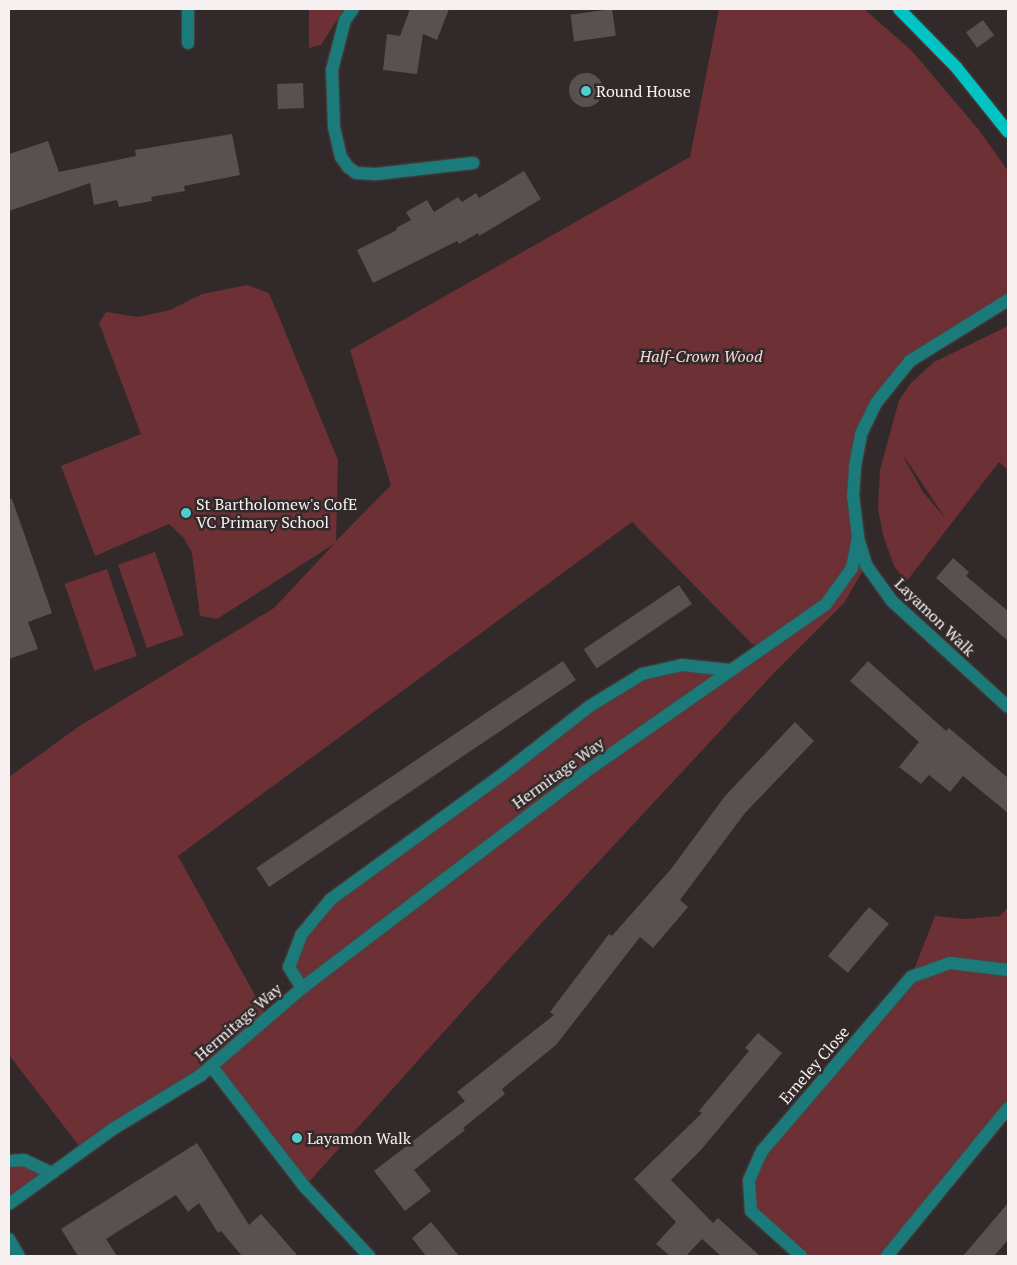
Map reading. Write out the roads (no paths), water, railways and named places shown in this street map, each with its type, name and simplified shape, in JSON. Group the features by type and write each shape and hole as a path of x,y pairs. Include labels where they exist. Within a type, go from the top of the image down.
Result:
{"main road":[{"path":"899,9 956,67 1008,132"}],"street":[{"path":"188,9 188,43"},
{"path":"353,9 345,20 332,70 334,127 340,157 348,168 356,173 376,174 473,163"},
{"name":"Hermitage Way","path":"9,1204 146,1108 212,1067 302,988 584,773 826,604 852,568 858,536 854,496 855,466 861,434 876,403 910,361 1008,300"},
{"name":"Layamon Walk","path":"858,536 866,565 892,601 1008,707"},
{"path":"302,988 289,967 301,934 331,899 499,777 590,706 642,674 682,665 730,670"},
{"name":"Erneley Close","path":"801,1256 750,1211 749,1180 762,1152 911,977 950,963 1008,970"},
{"path":"212,1067 304,1186 369,1256"},
{"path":"887,1256 1008,1108"},
{"path":"9,1161 24,1160 52,1173"},
{"path":"9,1239 19,1256"}],"place":[{"name":"Round House","path":"586,91"},
{"name":"St Bartholomew's CofE VC Primary School","path":"186,513"},
{"name":"Layamon Walk","path":"297,1138"}],"park label":[{"name":"Half-Crown Wood","path":"701,356"}]}
